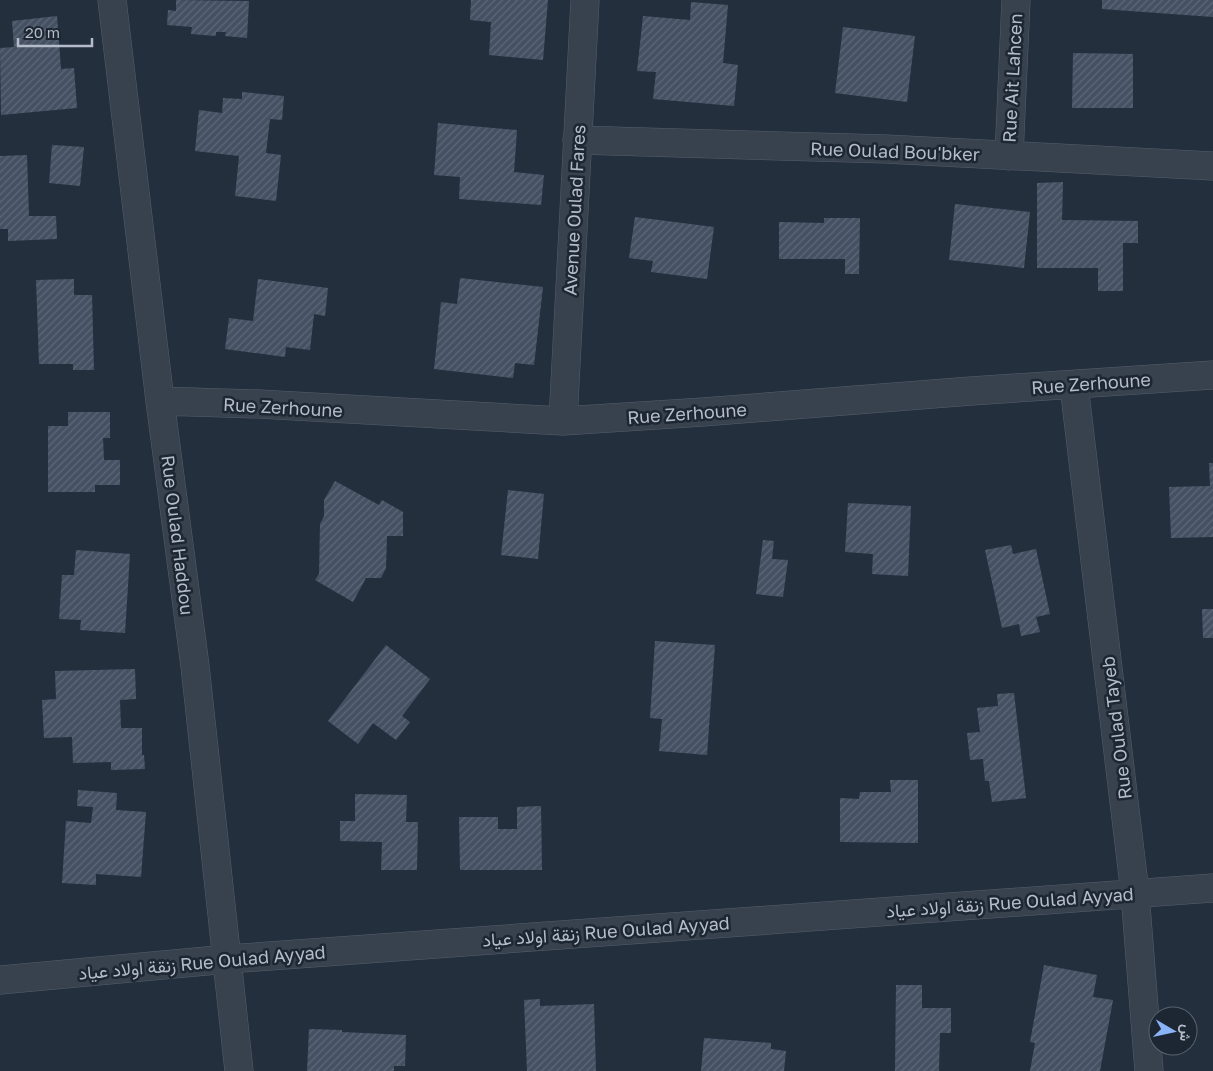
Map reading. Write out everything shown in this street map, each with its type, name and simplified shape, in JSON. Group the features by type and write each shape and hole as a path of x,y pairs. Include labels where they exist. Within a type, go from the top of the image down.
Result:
{"street":[{"name":"Rue Oulad Haddou","path":"112,0 160,401 195,666 239,1071"},
{"name":"Avenue Oulad Fares","path":"563,421 585,0"},
{"name":"Rue Ait Lahcen","path":"1009,156 1016,0"},
{"name":"Rue Oulad Bou'bker","path":"577,140 760,147 886,149 1213,166"},
{"name":"Rue Zerhoune","path":"160,401 563,421 1213,375"},
{"name":"Rue Oulad Tayeb","path":"1074,386 1135,893 1149,1071"},
{"name":"زنقة اولاد عياد Rue Oulad Ayyad","path":"0,980 228,959 1213,888"}],"building":[{"path":"176,0 249,1 247,38 225,36 226,32 216,32 216,36 191,34 192,27 167,25 168,10 176,11"},
{"path":"471,0 548,0 543,60 489,55 491,22 470,20"},
{"path":"1102,0 1213,0 1213,17 1102,9"},
{"path":"691,2 728,5 723,63 738,65 734,106 653,99 656,72 637,71 643,16 690,20"},
{"path":"57,16 61,69 74,68 77,108 1,115 0,48 14,47 12,21"},
{"path":"843,27 915,36 907,102 835,93"},
{"path":"1073,53 1133,54 1133,108 1072,108"},
{"path":"242,92 284,96 282,120 270,119 266,153 281,155 276,201 235,196 239,156 195,151 199,110 222,113 223,98 242,99"},
{"path":"438,123 517,130 514,172 544,175 541,205 459,199 460,177 434,175"},
{"path":"52,145 84,147 80,186 49,183"},
{"path":"27,155 29,216 56,216 57,239 8,241 8,229 0,229 0,156"},
{"path":"1063,182 1062,220 1138,221 1138,243 1123,243 1123,291 1098,291 1098,268 1037,268 1037,183"},
{"path":"955,204 1030,212 1024,268 949,260"},
{"path":"635,217 714,227 707,279 651,272 653,261 629,258"},
{"path":"824,218 860,218 859,274 845,274 845,259 779,259 779,222 824,223"},
{"path":"460,278 543,287 534,365 515,363 513,378 434,369 441,302 457,304"},
{"path":"74,279 74,295 92,295 94,370 73,370 73,364 39,364 36,280"},
{"path":"258,279 328,288 325,316 314,314 310,350 286,347 285,357 225,349 229,318 253,321"},
{"path":"68,412 110,412 110,438 103,438 104,460 120,460 120,485 95,485 95,492 48,492 48,426 68,426"},
{"path":"1209,463 1213,463 1213,537 1171,538 1169,487 1210,486"},
{"path":"335,481 379,505 382,500 403,512 403,536 387,536 386,568 381,578 366,578 353,602 315,580 319,574 320,524 324,516 324,500"},
{"path":"508,490 544,494 538,559 501,555"},
{"path":"848,503 911,506 908,576 872,574 873,554 845,552"},
{"path":"763,540 774,541 772,559 788,560 783,597 756,594"},
{"path":"1011,545 1013,554 1036,549 1050,614 1036,617 1040,632 1021,636 1019,624 1002,628 985,550"},
{"path":"76,550 130,554 125,633 80,630 81,620 59,619 62,575 74,575"},
{"path":"1202,609 1213,609 1213,638 1203,638"},
{"path":"655,641 715,645 707,755 659,751 662,719 650,718"},
{"path":"386,645 430,679 402,716 410,722 396,740 373,723 358,744 328,721"},
{"path":"135,669 136,699 120,700 121,728 142,728 142,755 144,755 145,769 111,770 111,762 73,763 72,737 44,738 42,700 56,699 55,671"},
{"path":"1014,693 1026,798 992,802 989,781 985,781 983,759 970,760 967,733 980,732 977,708 998,706 997,694"},
{"path":"890,780 918,780 918,843 840,842 840,798 859,799 860,792 891,792"},
{"path":"78,790 117,793 116,810 146,812 141,877 96,874 96,885 62,883 66,821 91,823 93,807 77,806"},
{"path":"355,794 407,795 406,822 418,822 417,870 381,870 382,842 340,841 340,821 355,821"},
{"path":"541,806 542,870 460,870 459,817 498,817 498,829 517,829 517,807"},
{"path":"1044,965 1097,975 1093,997 1113,1000 1100,1071 1030,1071 1035,1043 1030,1042"},
{"path":"896,985 922,985 922,1008 951,1008 951,1033 940,1033 939,1071 895,1071"},
{"path":"540,999 540,1006 594,1004 596,1071 527,1071 524,1000"},
{"path":"309,1029 406,1035 405,1066 394,1066 394,1071 307,1071"},
{"path":"704,1038 771,1043 771,1049 786,1051 784,1071 701,1071"}]}
